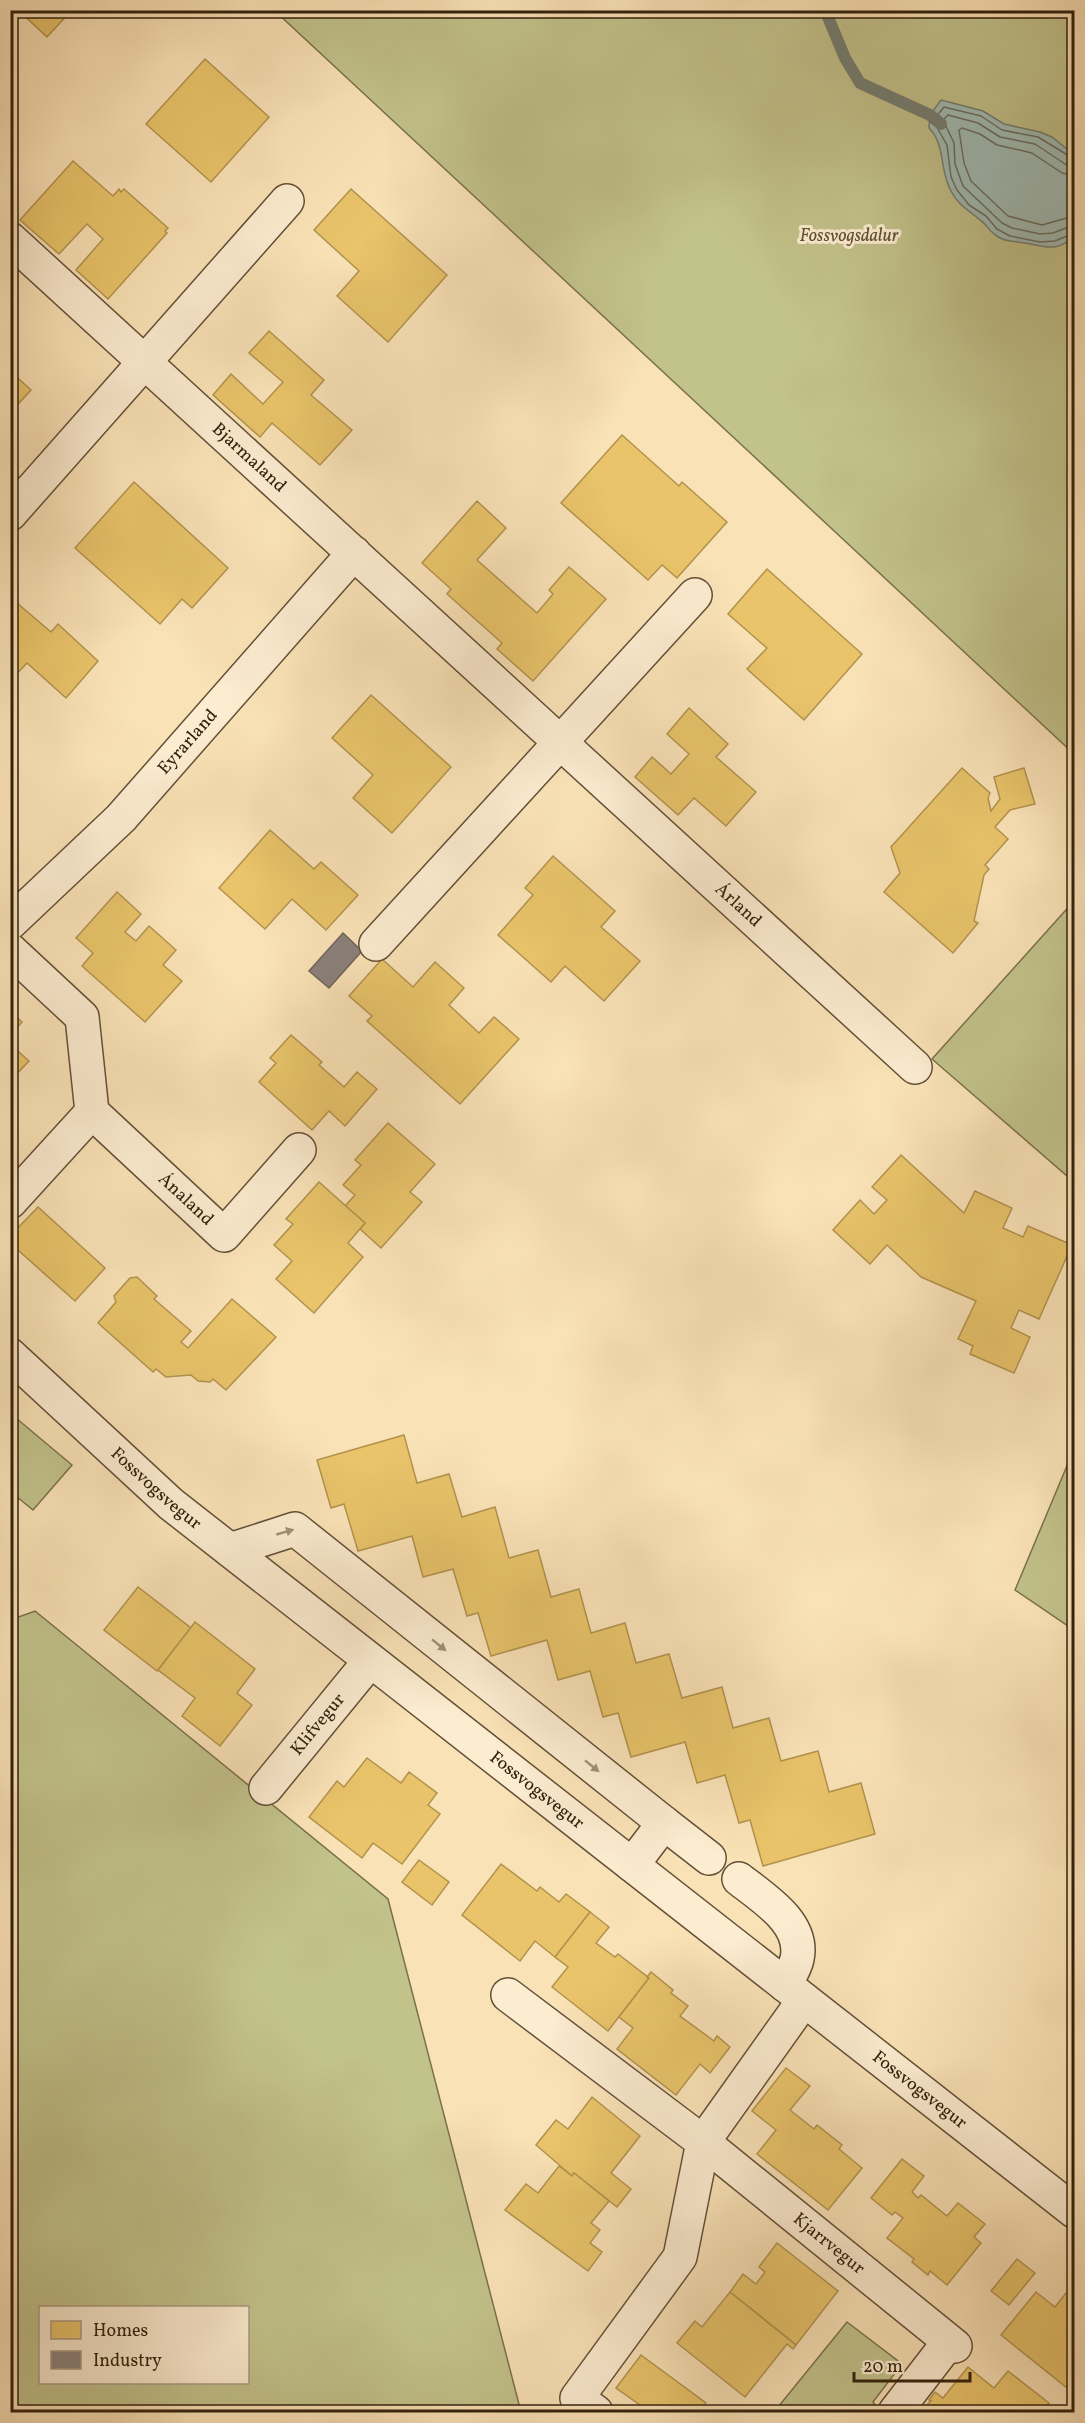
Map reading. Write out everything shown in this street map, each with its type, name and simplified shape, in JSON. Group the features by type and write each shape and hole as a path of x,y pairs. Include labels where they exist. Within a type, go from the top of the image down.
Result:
{"street":[{"path":"10,514 287,201"},
{"name":"Bjarmaland","path":"10,239 354,554"},
{"name":"Árland","path":"354,554 915,1066"},
{"name":"Eyrarland","path":"10,923 121,818 354,554"},
{"path":"376,944 695,595"},
{"path":"10,950 82,1017 92,1112 10,1202"},
{"name":"Ánaland","path":"92,1112 224,1235 299,1150"},
{"name":"Fossvogsvegur","path":"10,1355 143,1480 230,1550 1074,2211"},
{"path":"230,1550 295,1529 709,1858"},
{"name":"Klifvegur","path":"266,1788 370,1660"},
{"path":"632,1865 664,1823"},
{"path":"596,2412 577,2398 680,2257 703,2142 795,1992 798,1950 794,1933 783,1915 740,1879"},
{"name":"Kjarrvegur","path":"508,1995 703,2142 952,2344 895,2412"}],"green space":[{"name":"Fossvogsdalur","path":"275,11 1074,11 1074,754"},
{"path":"1074,901 1074,1182 932,1059"},
{"path":"10,1413 72,1465 33,1510 11,1492"},
{"path":"1074,1449 1074,1630 1015,1590"},
{"path":"35,1611 388,1899 521,2412 11,2412 10,1620"},
{"path":"847,2322 902,2364 873,2402 876,2406 871,2412 774,2412"}],"water":[{"path":"941,100 983,111 1004,124 1040,132 1052,137 1074,155 1074,237 1060,246 1053,247 1004,240 960,204 947,183 938,142 929,128 930,115"}],"building: Homes":[{"path":"18,10 72,10 47,37"},
{"path":"205,59 269,117 211,182 146,124"},
{"path":"73,161 113,196 119,189 121,192 124,189 168,228 165,231 167,233 108,299 76,270 103,239 87,224 59,254 20,220"},
{"path":"351,189 447,275 388,342 337,296 359,271 314,230"},
{"path":"269,331 324,380 311,395 352,430 320,465 272,423 260,437 213,395 231,374 263,404 283,382 249,353"},
{"path":"10,371 31,390 10,413"},
{"path":"622,435 679,486 682,482 727,522 677,578 662,565 648,580 561,503"},
{"path":"134,482 228,568 192,608 182,599 160,624 75,548"},
{"path":"477,501 506,528 477,560 537,613 553,594 549,590 569,567 606,599 533,681 497,649 502,643 447,594 451,589 422,563"},
{"path":"767,569 862,654 804,720 747,669 767,648 728,614"},
{"path":"10,597 51,632 58,624 98,661 66,698 27,663 10,681"},
{"path":"371,695 451,767 392,833 353,798 373,775 332,738"},
{"path":"689,708 728,744 716,757 756,792 726,826 694,798 678,815 635,777 652,757 671,774 689,754 667,734"},
{"path":"962,768 990,793 988,798 991,811 1000,799 994,777 1024,768 1035,804 1010,810 995,827 1008,839 985,865 989,869 984,875 974,921 978,923 953,953 884,892 900,873 891,847"},
{"path":"270,830 314,869 321,862 358,895 326,930 292,899 265,929 219,888"},
{"path":"553,856 615,911 601,927 640,961 604,1001 565,966 551,982 498,935 533,895 525,888"},
{"path":"117,892 141,914 125,932 136,941 149,926 176,950 163,965 182,981 145,1022 82,966 93,953 76,938"},
{"path":"382,959 413,987 435,962 464,988 449,1005 479,1033 494,1017 519,1039 460,1104 367,1021 372,1016 349,996"},
{"path":"10,1011 22,1022 10,1035"},
{"path":"291,1035 322,1062 319,1065 344,1087 357,1072 377,1089 345,1126 329,1111 312,1130 259,1082 276,1063 270,1058"},
{"path":"10,1044 29,1061 10,1081"},
{"path":"388,1123 435,1164 410,1192 422,1202 381,1248 360,1229 365,1223 345,1206 355,1195 343,1185 361,1165 355,1160"},
{"path":"901,1155 964,1213 975,1191 1012,1208 1003,1228 1023,1237 1028,1226 1072,1245 1039,1319 1019,1310 1011,1328 1030,1337 1014,1373 970,1354 973,1346 958,1339 976,1301 921,1277 887,1245 870,1264 833,1230 860,1200 874,1214 887,1200 872,1187"},
{"path":"319,1182 365,1223 348,1243 363,1257 314,1313 276,1279 292,1261 274,1245 293,1224 286,1219"},
{"path":"38,1207 105,1268 75,1301 10,1243 10,1236"},
{"path":"137,1277 157,1296 154,1299 191,1331 181,1342 188,1348 232,1299 276,1337 226,1390 213,1379 210,1382 198,1381 191,1375 166,1377 156,1369 153,1372 98,1323 116,1302 114,1296 130,1278"},
{"path":"404,1435 417,1483 449,1474 462,1517 495,1507 509,1558 538,1550 551,1597 579,1589 591,1633 625,1623 636,1663 669,1654 682,1698 722,1687 733,1728 769,1718 781,1761 818,1751 829,1792 861,1783 875,1834 763,1866 750,1820 739,1823 725,1775 697,1783 685,1742 631,1757 618,1713 603,1717 590,1671 558,1680 547,1640 491,1656 478,1613 467,1616 453,1569 423,1577 412,1536 358,1551 344,1504 331,1508 317,1460"},
{"path":"138,1587 191,1628 157,1671 104,1630"},
{"path":"195,1622 255,1669 237,1693 252,1705 220,1746 182,1716 195,1698 158,1670"},
{"path":"367,1758 401,1783 409,1772 437,1793 428,1805 440,1814 402,1864 373,1843 362,1858 309,1817 337,1781 344,1787"},
{"path":"419,1860 449,1882 432,1905 402,1882"},
{"path":"501,1864 537,1891 540,1887 559,1902 566,1894 590,1912 555,1957 535,1941 520,1961 462,1915"},
{"path":"590,1912 609,1927 596,1943 615,1957 618,1954 649,1978 608,2031 552,1987 568,1967 555,1957"},
{"path":"651,1972 673,1990 671,1993 688,2006 680,2016 714,2041 717,2036 730,2047 710,2073 700,2064 676,2095 617,2049 633,2028 619,2017 649,1978 647,1977"},
{"path":"786,2068 810,2086 790,2110 814,2129 817,2125 842,2145 839,2149 862,2168 828,2210 757,2154 776,2130 752,2111"},
{"path":"592,2097 640,2136 611,2173 631,2189 617,2207 574,2173 572,2176 536,2145 556,2120 568,2129"},
{"path":"902,2159 924,2176 912,2192 918,2198 921,2195 947,2216 958,2203 985,2224 974,2237 981,2243 947,2285 930,2271 928,2275 912,2262 914,2259 887,2238 903,2218 895,2212 892,2215 871,2198"},
{"path":"559,2166 572,2176 574,2173 609,2201 591,2223 600,2230 590,2243 602,2252 588,2271 505,2210 526,2184 538,2193"},
{"path":"777,2243 838,2291 796,2345 730,2292 743,2274 756,2284 765,2272 759,2267"},
{"path":"1017,2259 1035,2273 1009,2305 991,2291"},
{"path":"730,2292 796,2345 793,2349 787,2344 745,2397 677,2343 695,2321 702,2327"},
{"path":"1036,2292 1055,2307 1066,2293 1074,2300 1074,2379 1067,2388 1001,2335"},
{"path":"641,2355 706,2403 699,2412 650,2412 616,2388"},
{"path":"968,2367 994,2388 1008,2371 1049,2403 1041,2412 919,2412 931,2401 929,2400 935,2392 943,2398"}],"building: Industry":[{"path":"343,933 362,951 329,988 309,971"}],"waterway":[{"path":"825,10 845,58 860,83 930,115 941,124"}]}
